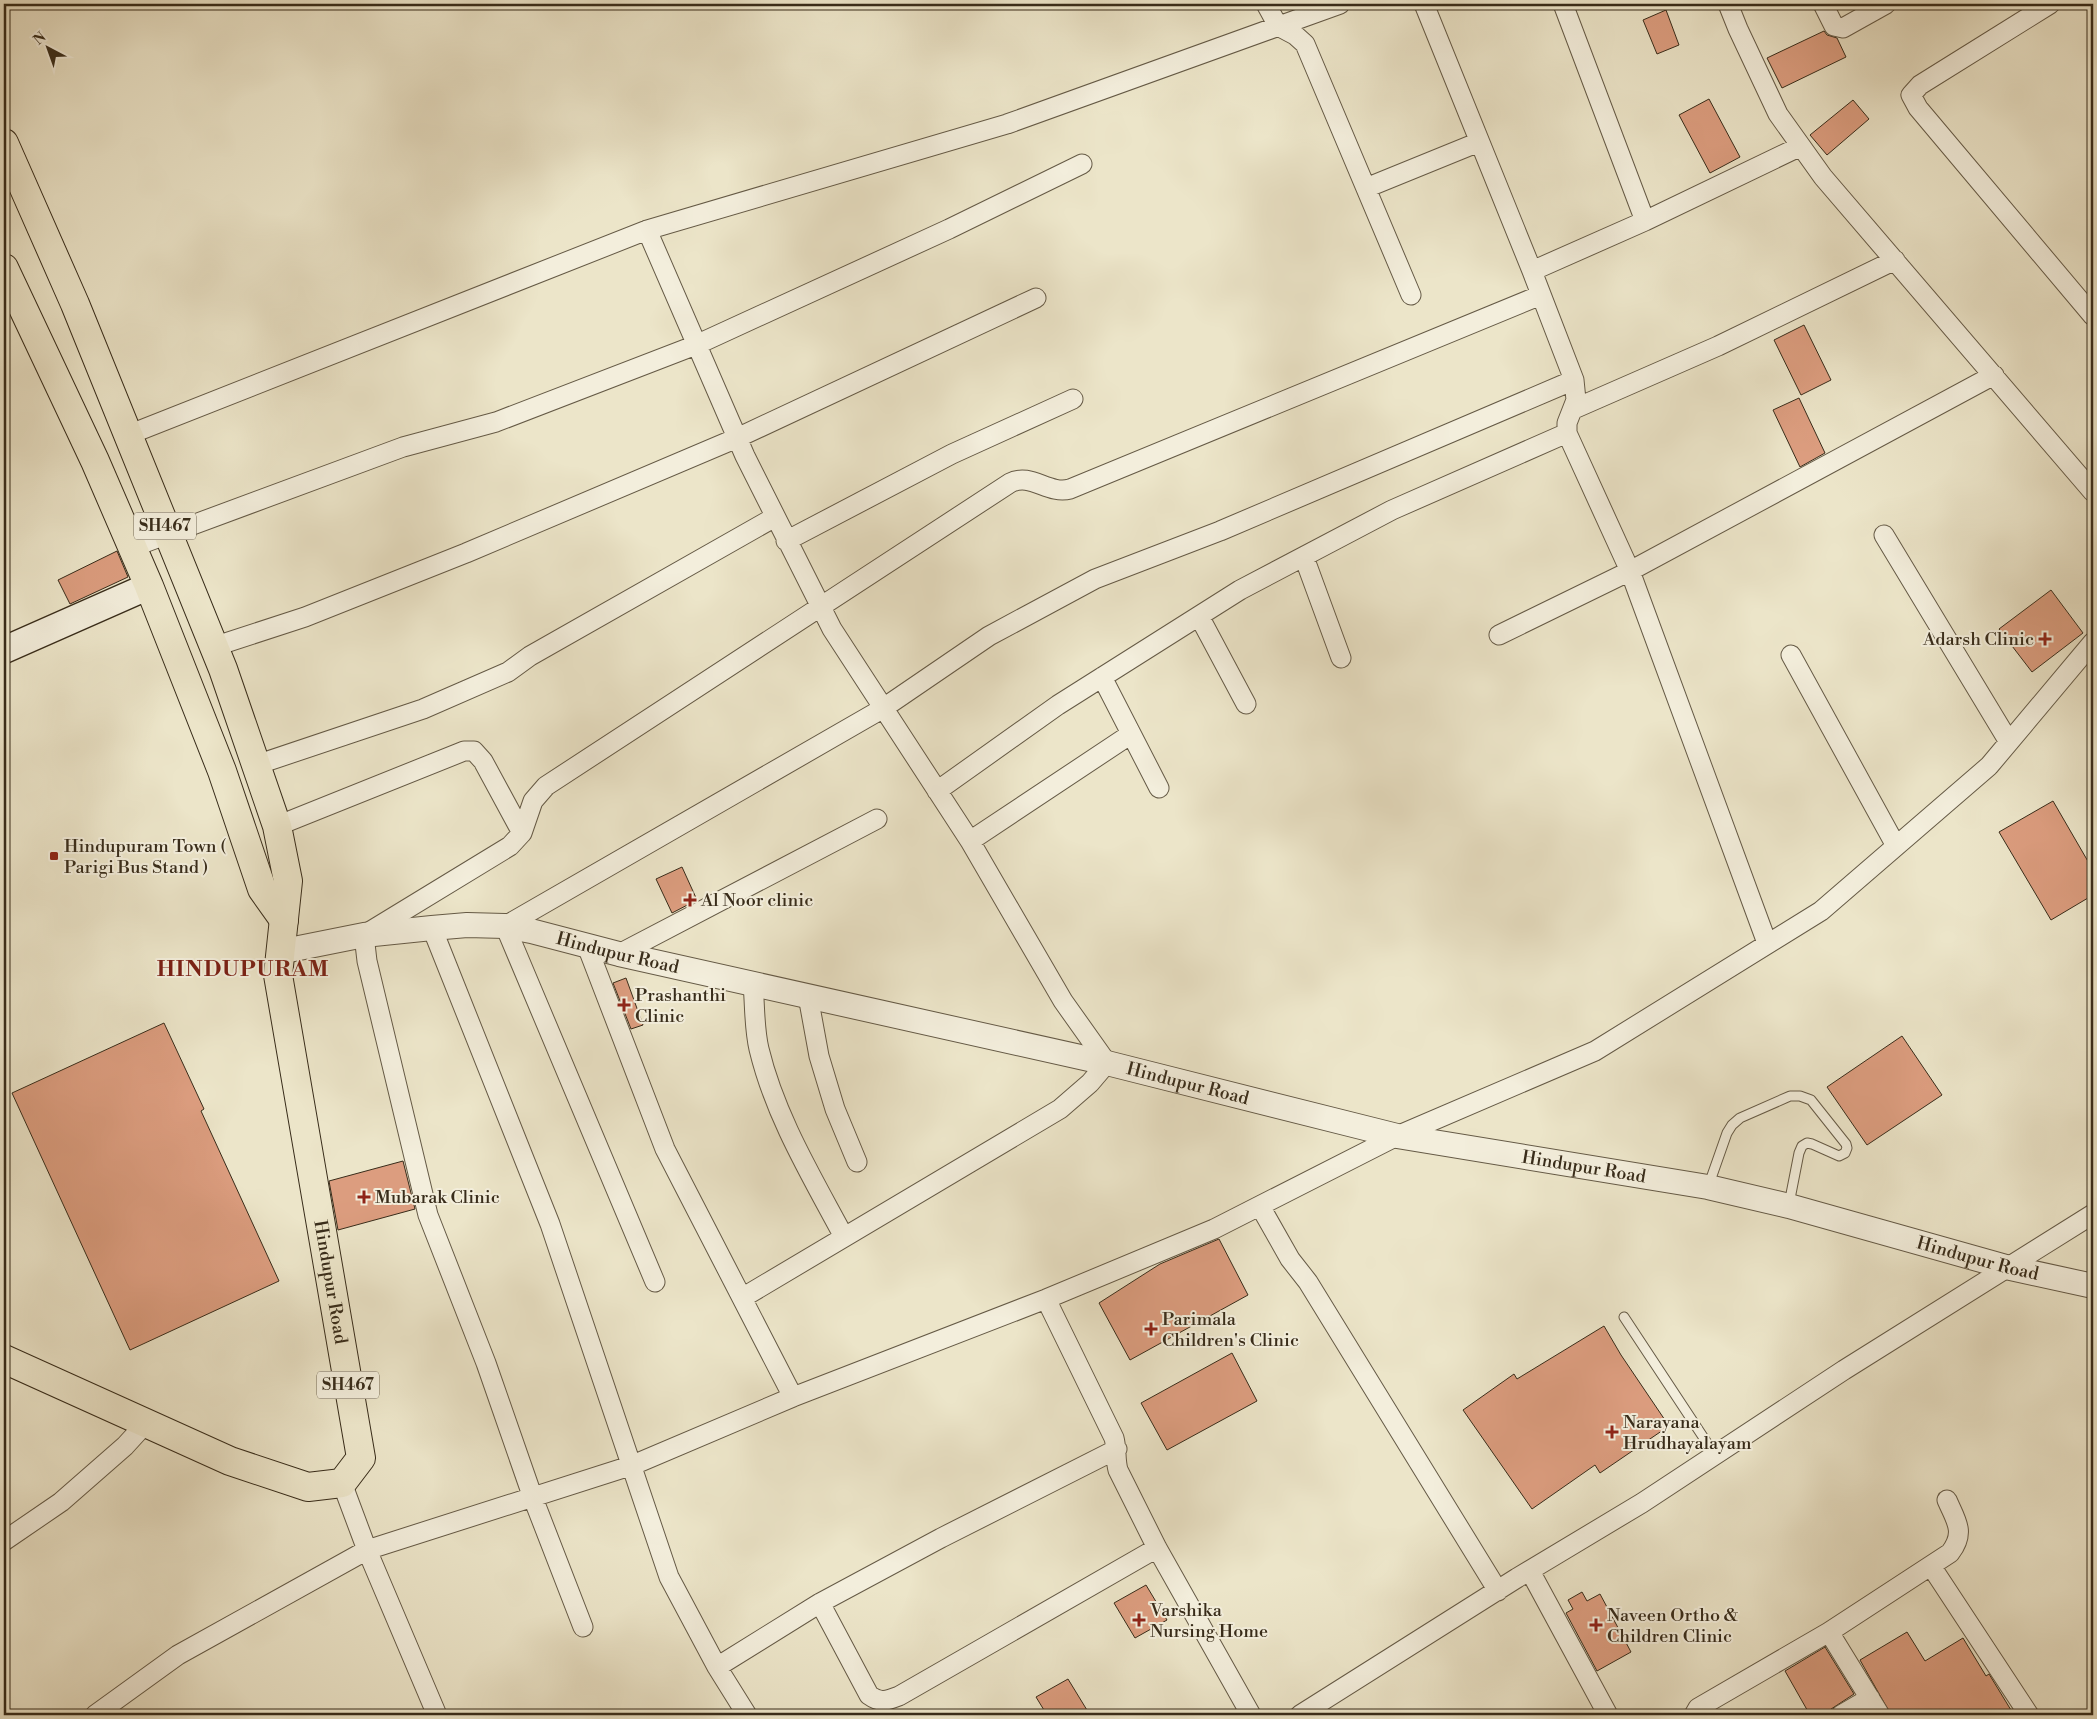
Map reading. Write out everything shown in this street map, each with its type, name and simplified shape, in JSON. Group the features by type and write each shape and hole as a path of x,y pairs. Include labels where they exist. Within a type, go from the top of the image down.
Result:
{"main road":[{"name":"SH467","path":"4,143 75,304 213,646 256,765 277,826 288,881 284,920"},
{"name":"SH467","path":"4,268 95,461 133,547 222,771 262,889 284,920"},
{"path":"4,650 149,586"},
{"name":"Hindupur Road","path":"284,920 278,974 360,1458 342,1483"},
{"path":"4,1359 230,1461 308,1487 342,1483"}],"street":[{"path":"1266,4 1278,26 1305,44 1411,295"},
{"path":"128,435 647,230 1007,124 1340,4"},
{"path":"1424,4 1542,295 1574,380 1576,400 1567,423 1567,433 1630,571 1767,943"},
{"path":"1563,4 1645,221"},
{"path":"1728,4 1778,114 1823,177 2093,492"},
{"path":"1823,4 1834,26 1843,28 1886,4"},
{"path":"2050,4 1920,85 1911,95 1918,108 2093,316"},
{"path":"1366,188 1479,142"},
{"path":"1532,271 1645,221 1801,146"},
{"path":"133,547 403,447 496,422 696,346 949,229 1082,164"},
{"path":"647,230 737,438 786,540 832,629 970,841 1064,1001 1107,1063 1090,1083 1060,1108 742,1298"},
{"path":"1574,409 1718,346 1895,260"},
{"path":"583,1627 532,1498 486,1363 428,1215 367,961 364,934 510,846 522,833 533,801 546,786 1017,479 1026,479 1061,492 1070,489 1542,295"},
{"path":"213,646 305,617 439,564 737,438 1036,298"},
{"path":"1499,635 1630,571 1994,375"},
{"path":"655,1282 505,926 882,708 989,636 1095,579 1220,531 1574,380"},
{"path":"786,540 952,454 1073,399"},
{"path":"937,791 1058,705 1240,590 1392,510 1567,433"},
{"path":"256,765 423,709 508,672 530,656 775,517"},
{"path":"1884,535 2010,742"},
{"path":"1304,557 1340,658"},
{"path":"1199,616 1246,704"},
{"path":"95,1715 178,1655 367,1550 632,1466 793,1397 1046,1299 1214,1228 1397,1136 1595,1050 1821,911 1989,766 2093,642"},
{"path":"1791,655 1896,846"},
{"path":"1102,677 1159,788"},
{"path":"970,841 1131,734"},
{"path":"277,826 464,751 474,751 483,761 522,833"},
{"path":"618,954 877,819"},
{"name":"Hindupur Road","path":"280,952 364,934 467,925 505,926 618,954 1107,1063 1397,1136 1708,1187 1789,1206 2006,1267 2093,1286"},
{"path":"432,928 550,1224 669,1577 716,1667 747,1715"},
{"path":"587,946 665,1149 793,1397"},
{"path":"753,984 759,1047 771,1091 802,1157 844,1237"},
{"path":"808,996 819,1056 835,1109 857,1162"},
{"path":"1260,1206 1290,1259 1308,1282 1498,1591"},
{"path":"1300,1715 1642,1503 1844,1370 2093,1214"},
{"path":"1046,1299 1114,1438 1117,1449 1115,1460 1118,1470 1157,1548 1251,1715"},
{"path":"4,1541 61,1502 125,1446 146,1423"},
{"path":"716,1667 820,1603 941,1538 1117,1449"},
{"path":"342,1483 367,1550 436,1715"},
{"path":"1694,1715 1698,1708 1829,1632 1950,1552 1958,1543 1959,1530 1947,1500"},
{"path":"820,1603 869,1694 877,1700 886,1702 1157,1548"},
{"path":"1931,1566 2029,1715"},
{"path":"1530,1571 1608,1715"},
{"path":"1829,1632 1880,1715"},
{"path":"1841,1715 1870,1698"}],"lane":[{"path":"1708,1187 1727,1133 1732,1125 1740,1118 1790,1096 1800,1096 1810,1100 1846,1144 1847,1148 1839,1156 1812,1144 1807,1143 1802,1146 1789,1206"},
{"path":"1624,1317 1715,1455"}],"building":[{"path":"1666,10 1679,45 1657,54 1643,20"},
{"path":"1824,31 1827,35 1837,38 1846,57 1782,88 1767,58"},
{"path":"1709,99 1740,157 1710,173 1679,115"},
{"path":"1853,100 1869,119 1827,155 1810,135"},
{"path":"1804,325 1831,380 1801,395 1774,340"},
{"path":"1799,398 1825,453 1800,467 1773,410"},
{"path":"117,551 128,577 70,604 58,580"},
{"path":"2051,590 2083,633 2032,672 1999,629"},
{"path":"2053,801 2093,870 2093,895 2051,920 1999,832"},
{"path":"682,867 697,900 672,913 656,879"},
{"path":"626,978 643,1025 631,1029 613,983"},
{"path":"164,1023 204,1109 201,1111 279,1281 130,1350 12,1093"},
{"path":"1902,1036 1942,1095 1867,1145 1827,1087"},
{"path":"403,1161 415,1209 338,1230 329,1181"},
{"path":"1219,1239 1248,1295 1130,1360 1099,1303 1160,1264"},
{"path":"1604,1326 1621,1355 1669,1426 1600,1473 1595,1465 1532,1509 1463,1410 1514,1374 1517,1379"},
{"path":"1232,1353 1257,1401 1167,1450 1141,1403"},
{"path":"1146,1585 1167,1620 1135,1638 1114,1603"},
{"path":"1582,1592 1587,1601 1600,1594 1631,1652 1597,1671 1566,1613 1573,1609 1568,1600"},
{"path":"1907,1632 1925,1661 1963,1638 1986,1676 1989,1674 2014,1715 1891,1715 1860,1660"},
{"path":"1825,1647 1854,1694 1822,1715 1810,1715 1785,1671"},
{"path":"1068,1679 1090,1715 1047,1715 1036,1697"}],"place":[{"name":"Adarsh Clinic","path":"2045,639"},
{"name":"Hindupuram Town ( Parigi Bus Stand )","path":"54,856"},
{"name":"Al Noor clinic","path":"690,900"},
{"name":"Prashanthi Clinic","path":"624,1005"},
{"name":"Mubarak Clinic","path":"364,1197"},
{"name":"Parimala Children's Clinic","path":"1151,1329"},
{"name":"Narayana Hrudhayalayam","path":"1612,1432"},
{"name":"Varshika Nursing Home","path":"1139,1620"},
{"name":"Naveen Ortho & Children Clinic","path":"1596,1625"}],"district":[{"name":"HINDUPURAM","path":"243,969"}]}
